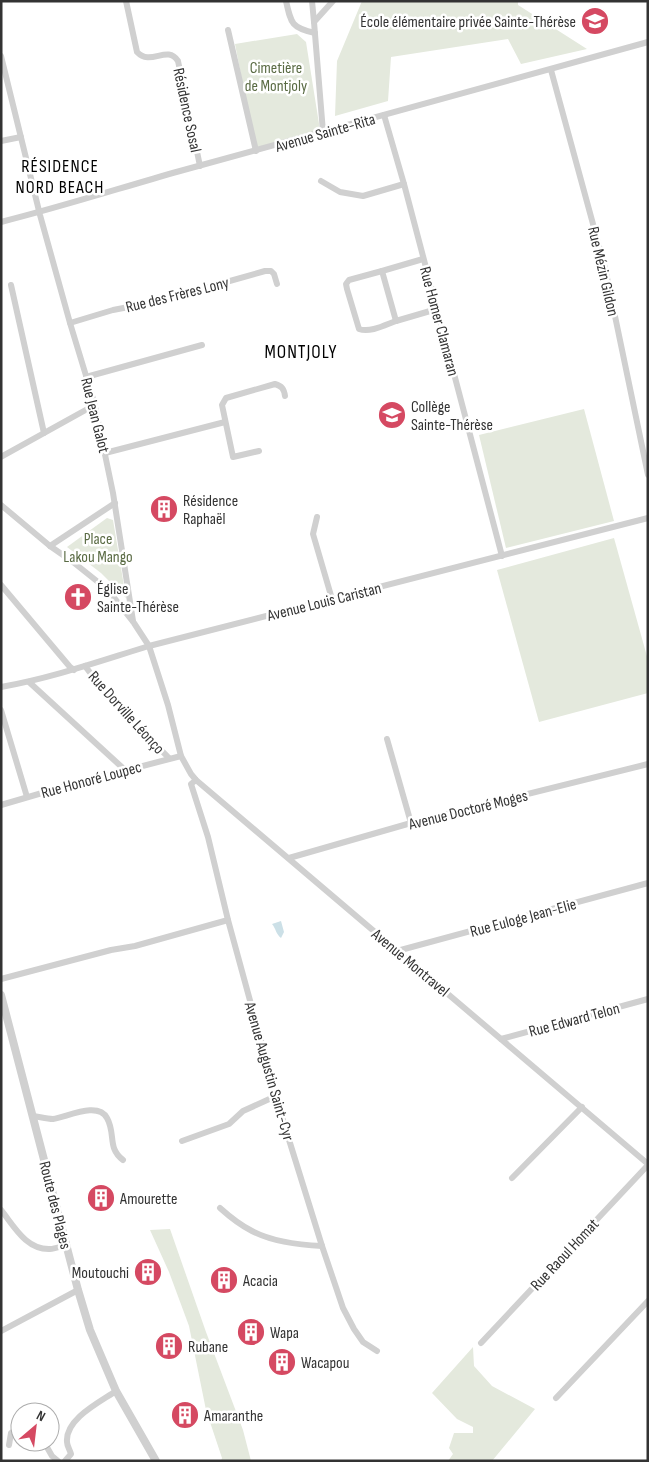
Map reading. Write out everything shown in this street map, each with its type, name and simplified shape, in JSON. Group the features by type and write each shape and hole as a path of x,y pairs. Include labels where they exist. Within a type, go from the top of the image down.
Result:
{"street":[{"name":"Résidence Sosal","path":"126,1 139,54 147,58 170,54 175,56 178,61 200,166"},
{"path":"286,1 289,16 295,25 300,29 315,33"},
{"path":"312,1 323,132"},
{"path":"314,22 334,1"},
{"path":"228,30 256,151"},
{"name":"Avenue Sainte-Rita","path":"1,222 648,42"},
{"name":"Rue Jean Galot","path":"1,56 40,212 94,402 106,453 134,623"},
{"name":"Rue Mézin Gildon","path":"550,70 605,268 648,475"},
{"name":"Rue Homer Clamaran","path":"384,115 502,556"},
{"path":"1,141 21,137"},
{"path":"321,181 340,192 364,196 404,184"},
{"path":"423,259 349,280 346,284 347,290 359,329 362,331 437,309"},
{"name":"Rue des Frères Lony","path":"70,323 113,310 155,302 265,271 271,271 274,274 276,284"},
{"path":"382,271 396,321"},
{"path":"11,285 44,433"},
{"path":"86,377 202,345"},
{"path":"260,451 233,458 222,405 226,398 275,384 284,389 285,396"},
{"path":"1,457 94,402"},
{"path":"106,453 224,422"},
{"path":"50,546 115,502"},
{"name":"Avenue Montravel","path":"1,505 112,595 134,623 149,646 168,705 181,756 196,780 648,1164"},
{"path":"317,517 313,534 332,599"},
{"name":"Avenue Louis Caristan","path":"1,687 30,682 149,646 648,518"},
{"path":"1,585 74,670"},
{"name":"Rue Dorville Léonço","path":"86,666 121,710 169,758"},
{"path":"30,682 125,770"},
{"path":"1,710 27,797"},
{"path":"387,739 411,823"},
{"name":"Rue Honoré Loupec","path":"1,805 181,756"},
{"name":"Avenue Doctoré Moges","path":"289,858 411,823 648,764"},
{"name":"Avenue Augustin Saint-Cyr","path":"196,780 192,784 208,837 228,920 276,1096 322,1246 343,1308 358,1337 369,1347 377,1351"},
{"name":"Rue Euloge Jean-Elie","path":"397,951 648,883"},
{"path":"1,979 111,950 135,946 228,920"},
{"name":"Route des Plages","path":"1,995 90,1330 116,1391 156,1461"},
{"name":"Rue Edward Telon","path":"501,1039 648,1000"},
{"path":"182,1141 229,1124 243,1111 276,1096"},
{"path":"512,1178 582,1107"},
{"path":"33,1116 52,1119 81,1112 99,1111 106,1115 111,1126 114,1152 123,1160"},
{"name":"Rue Raoul Homat","path":"480,1344 648,1164"},
{"path":"220,1208 253,1232 278,1240 322,1246"},
{"path":"1,1210 24,1240 38,1248 51,1249 66,1245"},
{"path":"1,1331 78,1290"},
{"path":"556,1398 648,1301"},
{"path":"65,1461 71,1454 67,1441 70,1428 84,1413 116,1391"},
{"path":"9,1445 10,1439"}],"green space":[{"path":"362,1 518,1 518,5 587,49 521,64 508,39 391,57 388,101 335,116 337,61"},
{"name":"Cimetière de Montjoly","path":"297,34 306,42 320,130 255,148 235,44"},
{"path":"584,409 614,521 506,548 479,435"},
{"name":"Place Lakou Mango","path":"107,518 113,520 126,598 101,573 67,547"},
{"path":"614,538 648,660 648,693 539,722 497,570"},
{"path":"170,1229 243,1430 251,1461 221,1461 222,1458 206,1410 189,1326 169,1272 150,1230"},
{"path":"473,1347 474,1366 492,1386 535,1409 492,1461 448,1461 453,1454 449,1448 454,1433 473,1433 473,1427 457,1419 432,1393"}],"shaded area":[{"path":"281,921 284,932 281,938 272,924"}],"place":[{"name":"École élémentaire privée Sainte-Thérèse","path":"595,21"},
{"name":"Collège Sainte-Thérèse","path":"392,415"},
{"name":"Résidence Raphaël","path":"164,509"},
{"name":"Église Sainte-Thérèse","path":"78,597"},
{"name":"Amourette","path":"101,1198"},
{"name":"Moutouchi","path":"148,1272"},
{"name":"Acacia","path":"224,1280"},
{"name":"Wapa","path":"251,1332"},
{"name":"Rubane","path":"169,1346"},
{"name":"Wacapou","path":"282,1362"},
{"name":"Amaranthe","path":"185,1415"}],"district":[{"name":"RÉSIDENCE NORD BEACH","path":"60,176"},
{"name":"MONTJOLY","path":"301,351"}]}
